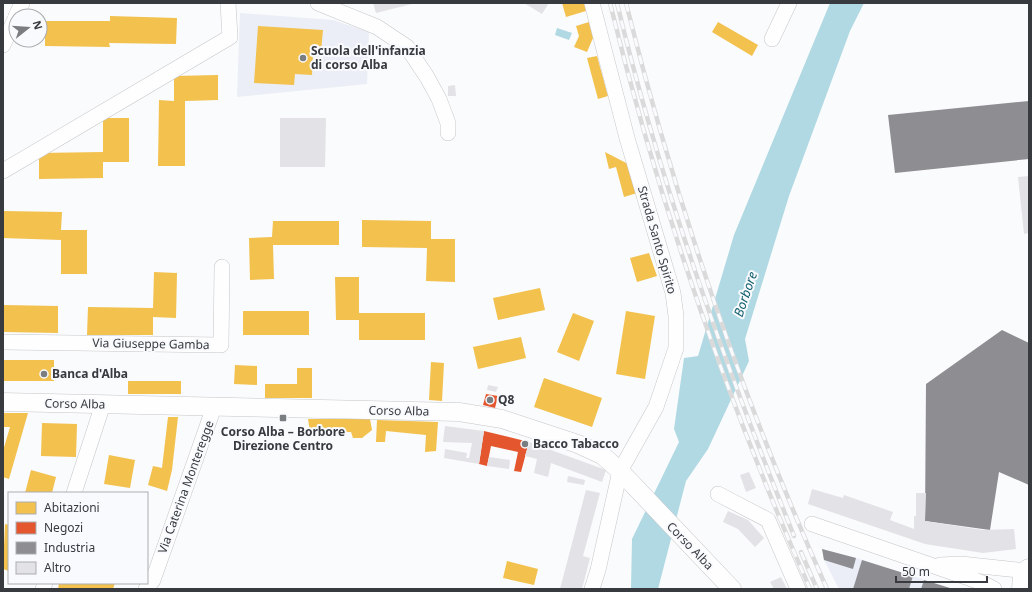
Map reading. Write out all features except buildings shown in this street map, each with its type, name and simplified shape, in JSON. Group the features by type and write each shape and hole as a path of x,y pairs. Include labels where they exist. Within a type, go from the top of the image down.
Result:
{"street":[{"path":"3,171 230,37 228,3"},
{"path":"318,3 377,27 408,48 439,99 448,123 448,133"},
{"name":"Strada Santo Spirito","path":"592,3 627,138 673,293 676,316 676,348 656,407 620,471 598,570 592,589"},
{"path":"772,40 789,3"},
{"path":"3,46 8,34"},
{"name":"Via Giuseppe Gamba","path":"3,342 221,345 222,267"},
{"name":"Corso Alba","path":"3,402 459,412 523,425 578,444 602,455 620,471 697,554 732,589"},
{"path":"74,492 103,404"},
{"name":"Via Caterina Monteregge","path":"146,589 153,580 214,407"},
{"path":"718,494 768,520 798,589"},
{"path":"812,524 980,582 994,589"},
{"path":"929,565 961,564 1026,577"}],"shaded area":[{"name":"Scuola dell'infanzia di corso Alba","path":"240,13 333,20 369,32 367,84 237,97"},
{"path":"822,549 856,558 954,589 839,589 824,560"}],"water":[{"name":"Borbore","path":"830,3 864,3 850,31 789,196 745,339 749,361 708,449 686,481 658,589 631,589 632,539 679,442 674,429 684,358 698,356 734,235"},
{"path":"557,28 572,33 569,40 555,35"}],"railway":[{"path":"610,3 650,153 697,300 723,374 751,446 810,589"},
{"path":"617,3 653,139 696,273 743,405 794,536"},
{"path":"626,3 667,153 689,227 714,300 767,446 827,589"},
{"path":"801,552 817,589"}],"place":[{"name":"Scuola dell'infanzia di corso Alba","path":"303,58"},
{"name":"Banca d'Alba","path":"44,374"},
{"name":"Q8","path":"490,400"},
{"name":"Corso Alba – Borbore Direzione Centro","path":"283,418"},
{"name":"Bacco Tabacco","path":"525,444"}]}
